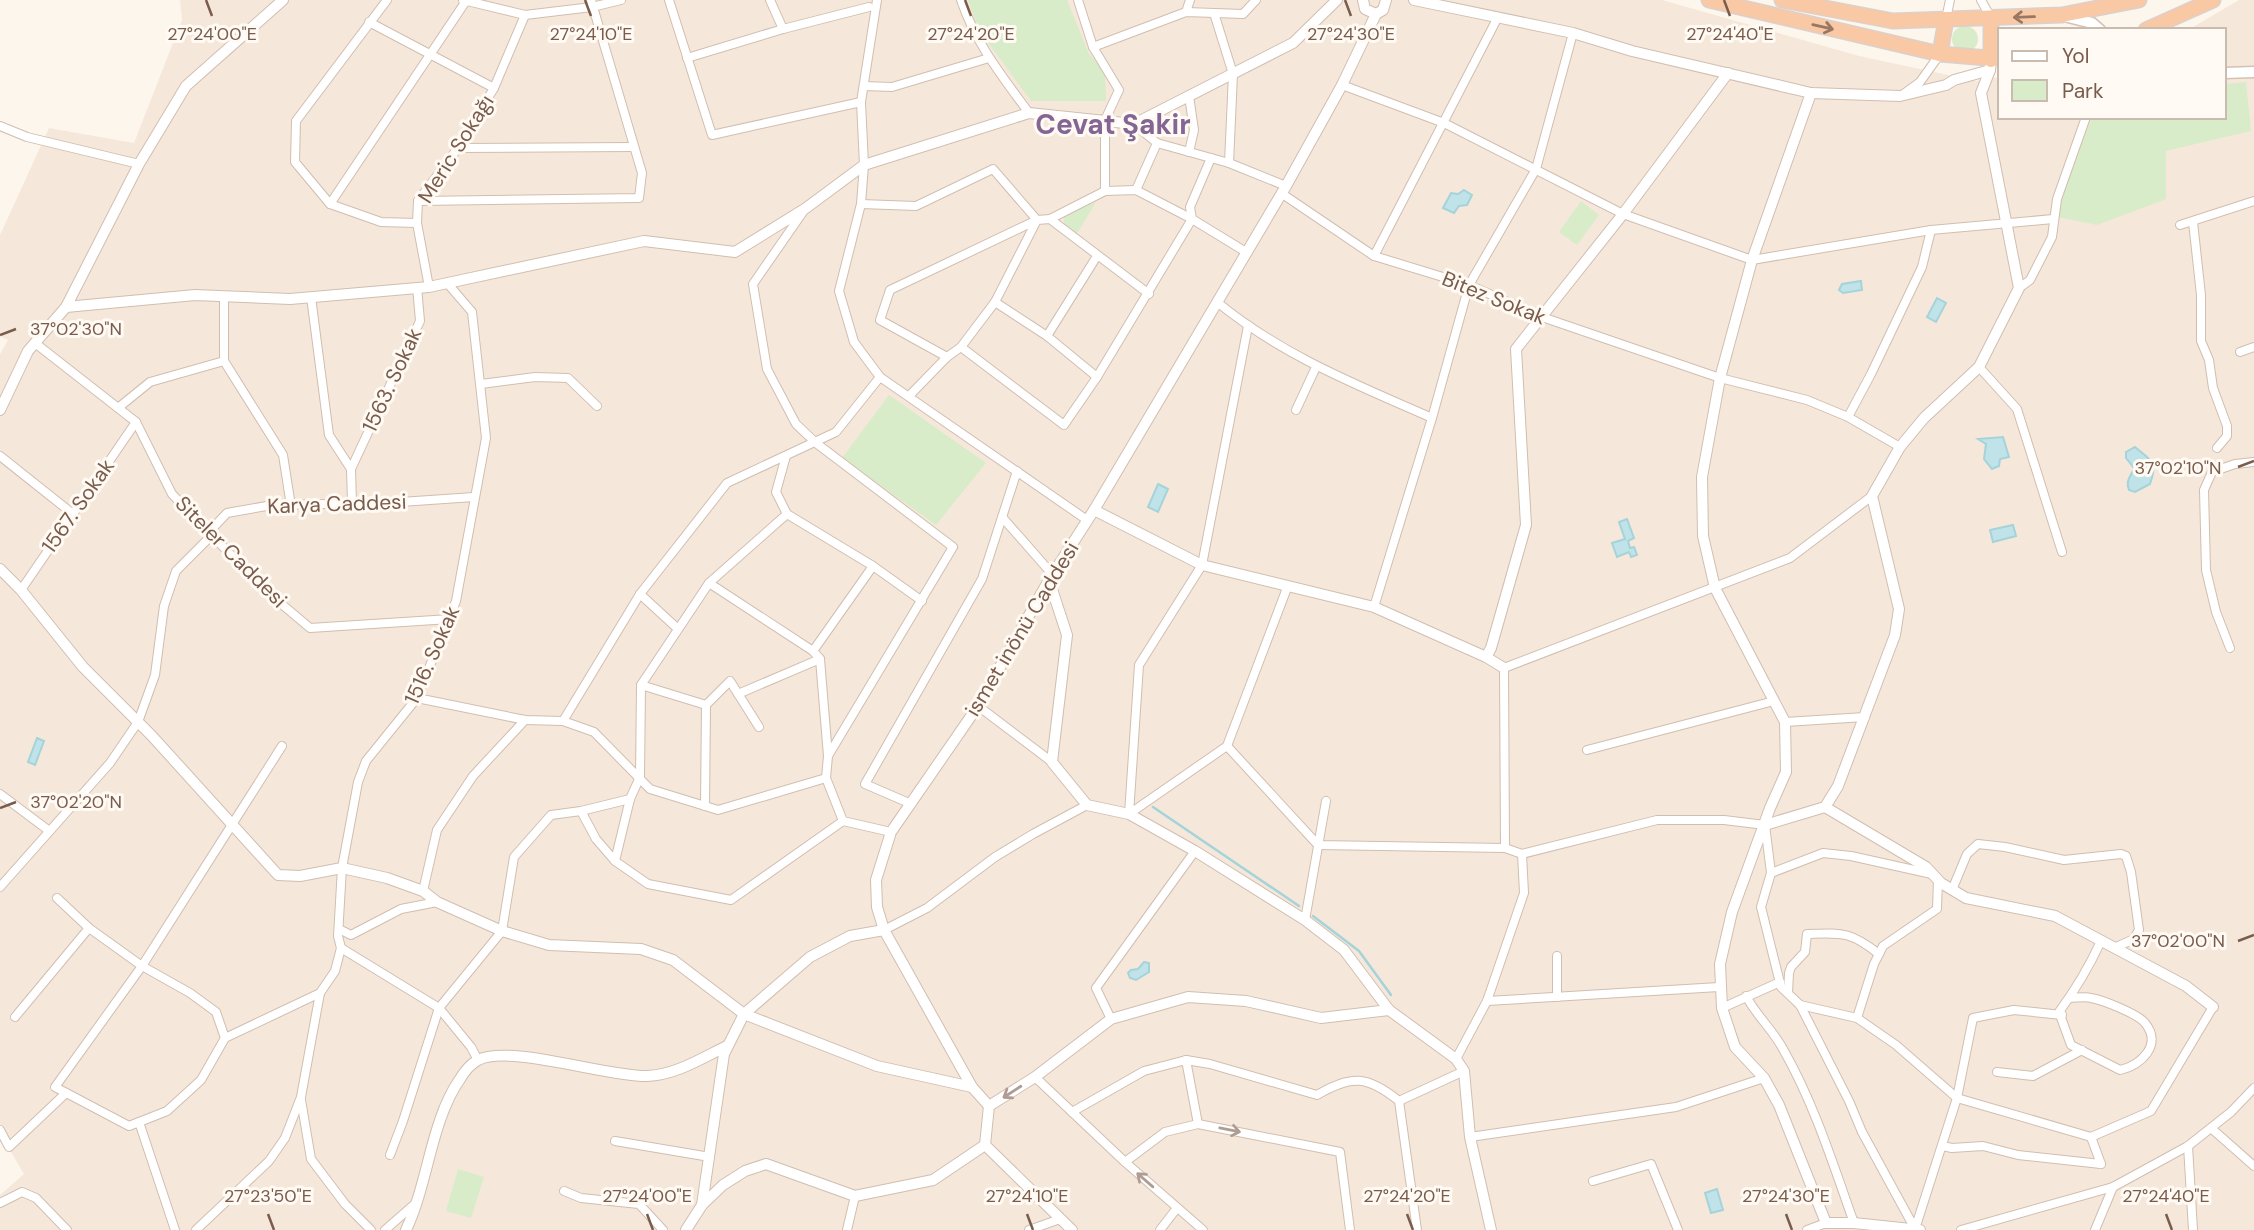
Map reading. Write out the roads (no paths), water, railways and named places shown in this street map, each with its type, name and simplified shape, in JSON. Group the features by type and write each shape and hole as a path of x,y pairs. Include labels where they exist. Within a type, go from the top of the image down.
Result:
{"highway":[{"path":"1709,0 1940,54 1994,63 1991,18"},
{"path":"1787,1 1893,21 2062,15 2139,0"},
{"path":"2150,28 2213,0"},
{"path":"1940,54 1946,19"}],"main road":[{"path":"2062,15 2092,23 2098,28"},
{"path":"2226,73 2254,72"}],"street":[{"path":"0,410 28,351 66,307 139,164 186,86 283,0"},
{"path":"387,0 296,121 295,162 330,204 381,222 417,223"},
{"path":"330,204 464,1 525,15 621,0"},
{"path":"669,0 712,135 861,102"},
{"path":"770,0 783,29"},
{"path":"877,0 861,102 864,165 861,204 839,291 854,342 880,377 1087,520"},
{"path":"961,0 971,29 1029,114"},
{"path":"1078,0 1093,47 1119,90 1105,120 1105,191"},
{"path":"1186,12 1190,0"},
{"path":"1093,47 1186,12 1243,14 1256,0"},
{"path":"1134,124 1293,43 1337,0"},
{"path":"1414,0 1573,33 1632,51 1811,93 1899,96 1946,85 1994,63"},
{"path":"1946,19 1950,0"},
{"path":"1980,0 1991,18"},
{"path":"1363,4 1376,13 1383,10 1388,1"},
{"path":"687,58 868,3 874,23"},
{"path":"418,201 639,198 642,173 591,4"},
{"path":"1363,4 1368,31"},
{"path":"1214,13 1233,74 1229,163"},
{"name":"ismet inönü Caddesi","path":"989,1106 972,1087 884,930 877,907 876,880 891,832 978,706 1051,578 1283,190 1342,85 1376,13"},
{"name":"Meric Sokağı","path":"429,287 417,223 418,201 458,149 494,88 525,15"},
{"path":"1374,256 1498,18"},
{"path":"369,22 494,88"},
{"path":"1374,607 1432,418 1469,285 1536,169 1573,33"},
{"path":"1899,96 1920,82 1940,54"},
{"path":"864,86 892,87 989,58"},
{"path":"1994,63 1981,93 2019,288"},
{"path":"1486,657 1491,648 1526,525 1517,349 1623,214 1728,73"},
{"path":"1342,85 1444,123 1623,214 1752,260 1931,230 2053,219"},
{"path":"1811,93 1752,260 1720,378 1702,477 1703,536 1714,588 1785,722 1786,772 1732,912 1720,964 1721,1008 1735,1047 1764,1078 1779,1105 1826,1223"},
{"path":"1189,96 1194,130 1189,152"},
{"path":"66,307 195,295 290,299 429,287 644,241 735,251 806,208 864,165 1029,114 1134,124 1157,143 1136,190"},
{"path":"1504,668 1790,558 1872,496 1900,447 1924,418 1979,367 2019,288 2030,280 2040,263 2052,237 2057,199 2085,119"},
{"path":"0,126 27,137 139,164"},
{"name":"Bitez Sokak","path":"1157,143 1229,163 1283,190 1374,256 1469,285 1542,317 1720,378 1807,400 1848,417 1900,447"},
{"path":"458,149 633,147"},
{"path":"961,347 1064,425 1149,294 1192,219 1190,207 1211,158"},
{"path":"861,204 916,206 993,169 1037,220"},
{"path":"947,357 880,320 890,290 1037,220 1051,219 1105,191 1136,190 1192,219 1246,252"},
{"path":"2180,225 2254,201"},
{"path":"806,208 753,284 767,369 796,424 816,443 953,547 828,756"},
{"path":"1051,219 1149,294"},
{"path":"909,396 947,357 961,347 995,302 1037,220"},
{"path":"2193,222 2201,295 2201,341 2209,360 2213,388 2227,426 2227,436 2217,448"},
{"path":"1848,417 1922,267 1931,230"},
{"path":"1047,336 1097,256"},
{"name":"1516. Sokak","path":"301,1097 320,993 335,971 341,948 339,929 342,868 358,782 366,761 417,698 450,619 456,601 486,438 472,312 448,284"},
{"name":"1563. Sokak","path":"351,469 420,321 417,287"},
{"path":"224,296 224,360 283,455 291,506"},
{"path":"311,297 329,435 351,469 352,503"},
{"path":"995,302 1047,336 1097,377"},
{"path":"1217,302 1248,326 1316,367 1432,418"},
{"path":"1129,814 1139,665 1202,565 1248,326"},
{"name":"Siteler Caddesi","path":"35,343 136,422 172,494 265,590 310,628 450,619"},
{"path":"2240,352 2254,347"},
{"path":"136,422 118,408 150,382 224,360"},
{"path":"568,378 570,367"},
{"path":"1296,410 1316,367"},
{"path":"1979,367 2017,409 2062,552"},
{"path":"481,384 535,377 568,378 597,407"},
{"path":"563,721 640,594 727,483 836,432 880,377"},
{"name":"1567. Sokak","path":"21,590 136,422"},
{"path":"0,456 73,514"},
{"path":"786,456 776,492 787,514 873,566 922,601"},
{"path":"2230,648 2221,629 2206,570 2204,490 2212,472 2235,464 2254,462"},
{"path":"909,803 865,784 982,579 1017,471"},
{"path":"1227,746 1318,845 1504,848 1522,854 1657,820 1724,820 1765,825 1825,807 1838,786 1865,717 1895,635 1899,609 1872,496"},
{"name":"Karya Caddesi","path":"0,887 110,763 138,722 155,675 164,606 176,570 227,513 272,505 474,498"},
{"path":"1094,510 1202,565 1287,588 1374,607 1486,657 1504,668"},
{"path":"615,861 630,799 640,777 641,685 709,583 787,514"},
{"path":"1002,517 1051,578 1067,635 1052,762"},
{"path":"813,651 873,566"},
{"path":"0,569 21,590 83,667 138,722 278,875 300,876 342,868 387,878 423,891 437,902 502,931 549,946 641,949 660,953 744,1014 877,1066 972,1087"},
{"path":"709,583 813,651 820,659 828,756 826,778 843,821"},
{"path":"1129,814 1227,746 1287,588"},
{"path":"640,594 678,629"},
{"path":"738,694 820,659"},
{"path":"1504,668 1504,848"},
{"path":"705,806 706,705 730,681 758,727"},
{"path":"641,685 706,705"},
{"path":"417,698 525,719 563,721 594,732 650,789 718,810 826,778"},
{"path":"1587,750 1774,701"},
{"path":"978,706 1052,762 1087,805 1129,814 1195,851 1305,920 1345,950 1389,1010 1456,1059 1464,1071 1470,1137 1491,1230"},
{"path":"1785,722 1865,717"},
{"path":"423,891 437,830 473,776 525,719"},
{"path":"282,746 142,966 55,1087 129,1126 167,1111 201,1080 225,1038 320,993"},
{"path":"0,794 48,830"},
{"path":"390,1154 439,1009 502,931 514,857 551,815 630,799"},
{"path":"1305,920 1326,801"},
{"path":"702,1205 727,1046 744,1014 810,957 850,936 884,930 927,908 995,857 1087,805"},
{"path":"1800,1005 1857,1018 1896,1045 1957,1098 2091,1137 2151,1111 2213,1007 2186,986 2055,916 1966,898 1935,877 1926,867 1825,807"},
{"path":"581,811 596,839 615,861 648,884 731,900 843,821 891,832"},
{"path":"1765,825 1771,873 1761,907 1780,982 1800,1005 1862,1132 1917,1229"},
{"path":"1952,890 1967,854 1978,844 2006,847 2064,860 2121,854 2126,856 2139,930 2134,939 2114,948"},
{"path":"1111,1019 1096,988 1195,851"},
{"path":"1771,873 1823,853 1851,856 1935,877"},
{"path":"1456,1059 1487,1001 1524,893 1522,854"},
{"path":"1857,1018 1883,946 1937,909 1935,877"},
{"path":"57,898 89,929 216,1012 225,1038"},
{"path":"339,929 351,935 401,909 437,902"},
{"path":"15,1017 89,929"},
{"path":"1788,993 1789,973 1805,952 1807,934 1837,933 1859,938 1879,954"},
{"path":"2070,998 2090,997 2144,1022 2150,1031 2150,1051 2137,1065 2120,1070 2071,1045 2059,1012 2082,981 2101,941"},
{"path":"341,948 439,1009 471,1047 478,1060"},
{"path":"1557,956 1557,997"},
{"path":"1721,1008 1780,982"},
{"path":"1487,1001 1720,987"},
{"path":"1746,996 1756,1014 1782,1045 1800,1080 1854,1223"},
{"path":"985,1145 989,1106 1035,1077 1111,1019 1188,997 1246,1001 1321,1018 1389,1010"},
{"path":"1917,1229 1957,1098 1973,1018 2014,1010 2062,1015"},
{"path":"406,1230 453,1091 460,1078 478,1060 500,1055 523,1057 647,1076 675,1071 727,1046"},
{"path":"1997,1072 2033,1076 2082,1050"},
{"path":"1072,1112 1144,1071 1186,1060 1210,1064 1317,1095 1334,1085 1359,1079 1381,1087 1399,1101 1417,1230"},
{"path":"1186,1060 1198,1124"},
{"path":"1399,1101 1464,1071"},
{"path":"1035,1077 1125,1162 1203,1230"},
{"path":"1470,1137 1676,1107 1764,1078"},
{"path":"1961,1230 2113,1187 2189,1146 2231,1112 2254,1088"},
{"path":"0,1130 9,1146 66,1093"},
{"path":"196,1230 269,1161 285,1138 301,1097"},
{"path":"301,1097 311,1158 345,1204 371,1230"},
{"path":"139,1122 175,1230"},
{"path":"1125,1162 1165,1132 1198,1124 1340,1153 1350,1230"},
{"path":"2211,1128 2254,1166"},
{"path":"1942,1146 1983,1146 2018,1154 2101,1164 2091,1137"},
{"path":"615,1141 710,1157"},
{"path":"686,1230 702,1205 723,1185 745,1171 766,1164 855,1196 933,1180 985,1145"},
{"path":"985,1145 1072,1230"},
{"path":"2189,1146 2193,1230"},
{"path":"1594,1181 1651,1164 1678,1230"},
{"path":"2095,1230 2113,1187"},
{"path":"564,1191 581,1198 639,1204 663,1230"},
{"path":"0,1203 22,1192 36,1198 67,1230"},
{"path":"847,1230 855,1196"},
{"path":"385,1230 418,1201"},
{"path":"1160,1230 1177,1208"},
{"path":"1029,1230 1060,1219"},
{"path":"1807,1230 1826,1223 1917,1229"}],"water":[{"path":"1464,190 1472,195 1467,205 1459,206 1454,213 1443,208 1451,193 1458,194"},
{"path":"1861,281 1862,290 1843,293 1839,290 1842,284"},
{"path":"1937,298 1946,303 1936,322 1927,317"},
{"path":"2003,437 2009,457 2000,459 1999,466 1992,469 1984,459 1986,444 1978,439"},
{"path":"2135,447 2152,462 2153,471 2150,484 2135,492 2128,487 2134,468 2126,458 2126,452"},
{"path":"1158,484 1168,489 1158,512 1148,507"},
{"path":"1627,519 1634,538 1628,541 1630,548 1634,547 1637,555 1631,557 1629,552 1617,557 1612,543 1625,539 1619,522"},
{"path":"2013,525 2016,536 1993,542 1990,530"},
{"path":"37,738 44,741 35,765 28,762"},
{"path":"1144,962 1149,963 1149,972 1136,980 1130,978 1128,973 1138,969"},
{"path":"1717,1189 1723,1210 1711,1213 1705,1193"}],"waterway":[{"path":"1153,807 1299,906"},
{"path":"1313,916 1359,951 1391,995"}],"district":[{"name":"Cevat Şakir","path":"1113,124"}]}
